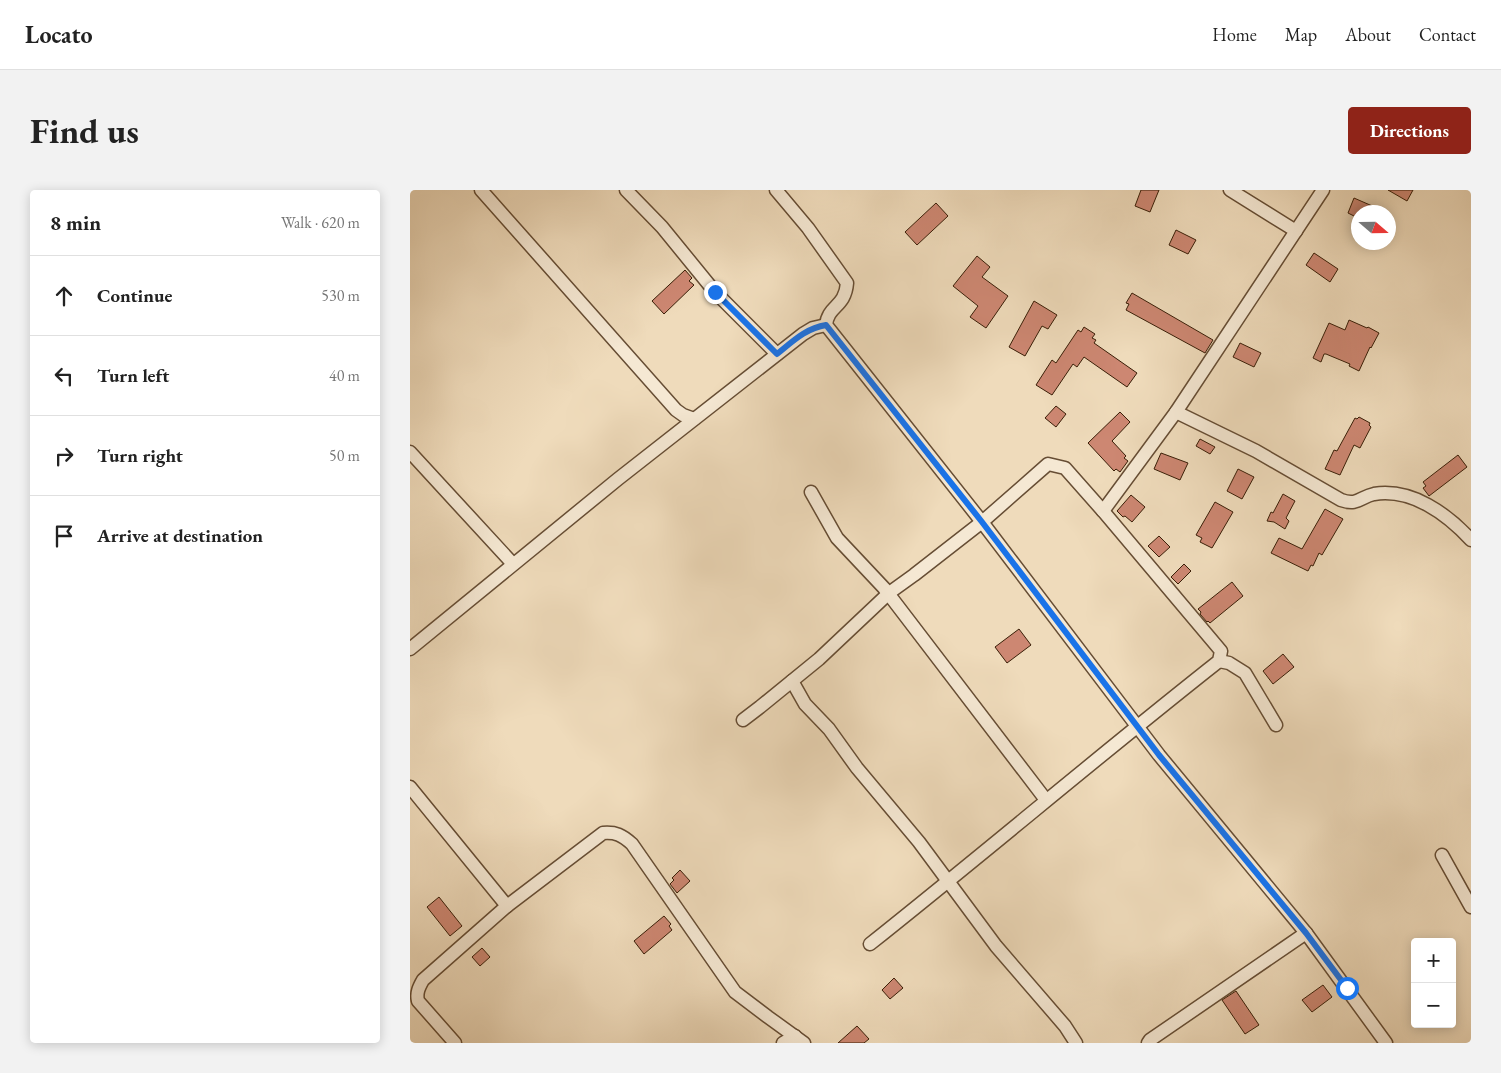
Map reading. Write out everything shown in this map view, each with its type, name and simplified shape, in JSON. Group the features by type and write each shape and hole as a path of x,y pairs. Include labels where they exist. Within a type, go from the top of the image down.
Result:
{"street":[{"path":"481,190 676,410 682,415 694,419"},
{"path":"626,190 662,227 715,292 777,354"},
{"path":"776,190 808,228 847,283 844,298 830,312 826,318 826,325 982,522 1159,755 1306,933 1386,1043"},
{"path":"1230,190 1296,231"},
{"path":"1103,511 1176,412 1323,190"},
{"path":"410,649 513,564 777,354 813,328 826,325"},
{"path":"1176,412 1256,451 1350,503 1359,501 1372,494 1405,496 1422,501 1458,526 1471,540"},
{"path":"410,452 513,564"},
{"path":"743,720 792,681 888,593 982,522 1048,464 1065,468 1221,651 1219,661 870,944"},
{"path":"811,492 837,538 888,593 1046,800"},
{"path":"1219,661 1229,663 1245,673 1276,725"},
{"path":"792,681 805,704 829,729 858,768 919,842 996,946 1065,1026 1076,1043"},
{"path":"410,787 507,906"},
{"path":"455,1043 418,1001 417,995 423,980 507,906 603,833 623,836 632,844 736,992 768,1018 800,1040"},
{"path":"1442,855 1471,907"},
{"path":"1148,1043 1306,933"},
{"path":"783,1043 800,1040"}],"building":[{"path":"1141,190 1159,190 1150,212 1135,206"},
{"path":"1388,190 1413,190 1407,201"},
{"path":"1354,198 1370,205 1351,205"},
{"path":"936,203 948,216 917,245 905,232"},
{"path":"1176,230 1196,240 1188,254 1169,245"},
{"path":"1314,253 1338,269 1330,282 1306,265"},
{"path":"977,256 990,267 982,277 1008,296 986,328 970,317 978,306 953,286"},
{"path":"685,270 692,278 689,281 694,285 664,314 652,301"},
{"path":"1132,293 1213,340 1205,353 1126,310 1129,304 1126,303"},
{"path":"1034,301 1057,315 1048,329 1042,326 1025,356 1009,347"},
{"path":"1349,320 1379,333 1359,371 1349,366 1350,364 1326,354 1324,354 1321,362 1313,358 1329,323 1345,330"},
{"path":"1084,327 1095,334 1092,338 1096,340 1094,343 1137,373 1127,387 1084,357 1077,367 1073,364 1052,395 1036,385 1052,360 1056,363 1078,330 1081,332"},
{"path":"1240,343 1261,353 1254,367 1233,357"},
{"path":"1056,406 1066,414 1056,427 1045,418"},
{"path":"1120,412 1130,422 1112,441 1126,456 1124,458 1128,461 1120,472 1116,469 1114,471 1088,443"},
{"path":"1359,417 1370,423 1371,427 1360,448 1354,445 1340,475 1325,469 1334,450 1337,451 1355,418"},
{"path":"1200,439 1215,447 1210,454 1196,446"},
{"path":"1161,453 1188,463 1180,480 1154,469"},
{"path":"1458,455 1467,467 1429,496 1423,488 1426,486 1423,482"},
{"path":"1238,469 1254,477 1242,499 1227,491"},
{"path":"1283,494 1295,501 1286,518 1289,521 1285,529 1274,522 1267,521"},
{"path":"1131,495 1145,507 1132,522 1117,511"},
{"path":"1215,502 1233,512 1212,548 1200,542 1202,538 1196,535"},
{"path":"1325,509 1343,519 1322,555 1319,553 1313,566 1311,565 1308,571 1271,553 1279,538 1302,549"},
{"path":"1159,536 1170,547 1159,557 1148,546"},
{"path":"1184,564 1191,571 1178,584 1171,577"},
{"path":"1232,582 1243,596 1210,623 1207,622 1198,609"},
{"path":"1019,629 1031,645 1007,663 995,647"},
{"path":"1283,654 1294,667 1273,684 1263,671"},
{"path":"680,870 690,881 677,893 670,884 674,880 672,878"},
{"path":"439,897 462,926 450,936 427,907"},
{"path":"664,916 671,924 669,926 672,930 644,954 634,941"},
{"path":"482,948 490,957 480,966 472,957"},
{"path":"894,978 903,988 890,999 882,990"},
{"path":"1323,985 1332,997 1312,1012 1302,1000"},
{"path":"1236,991 1259,1025 1245,1034 1222,1000"},
{"path":"857,1026 869,1039 864,1043 838,1043"}],"route":[{"path":"715,292 777,354 813,328 826,325 982,522 1159,755 1306,933 1347,988"}]}
